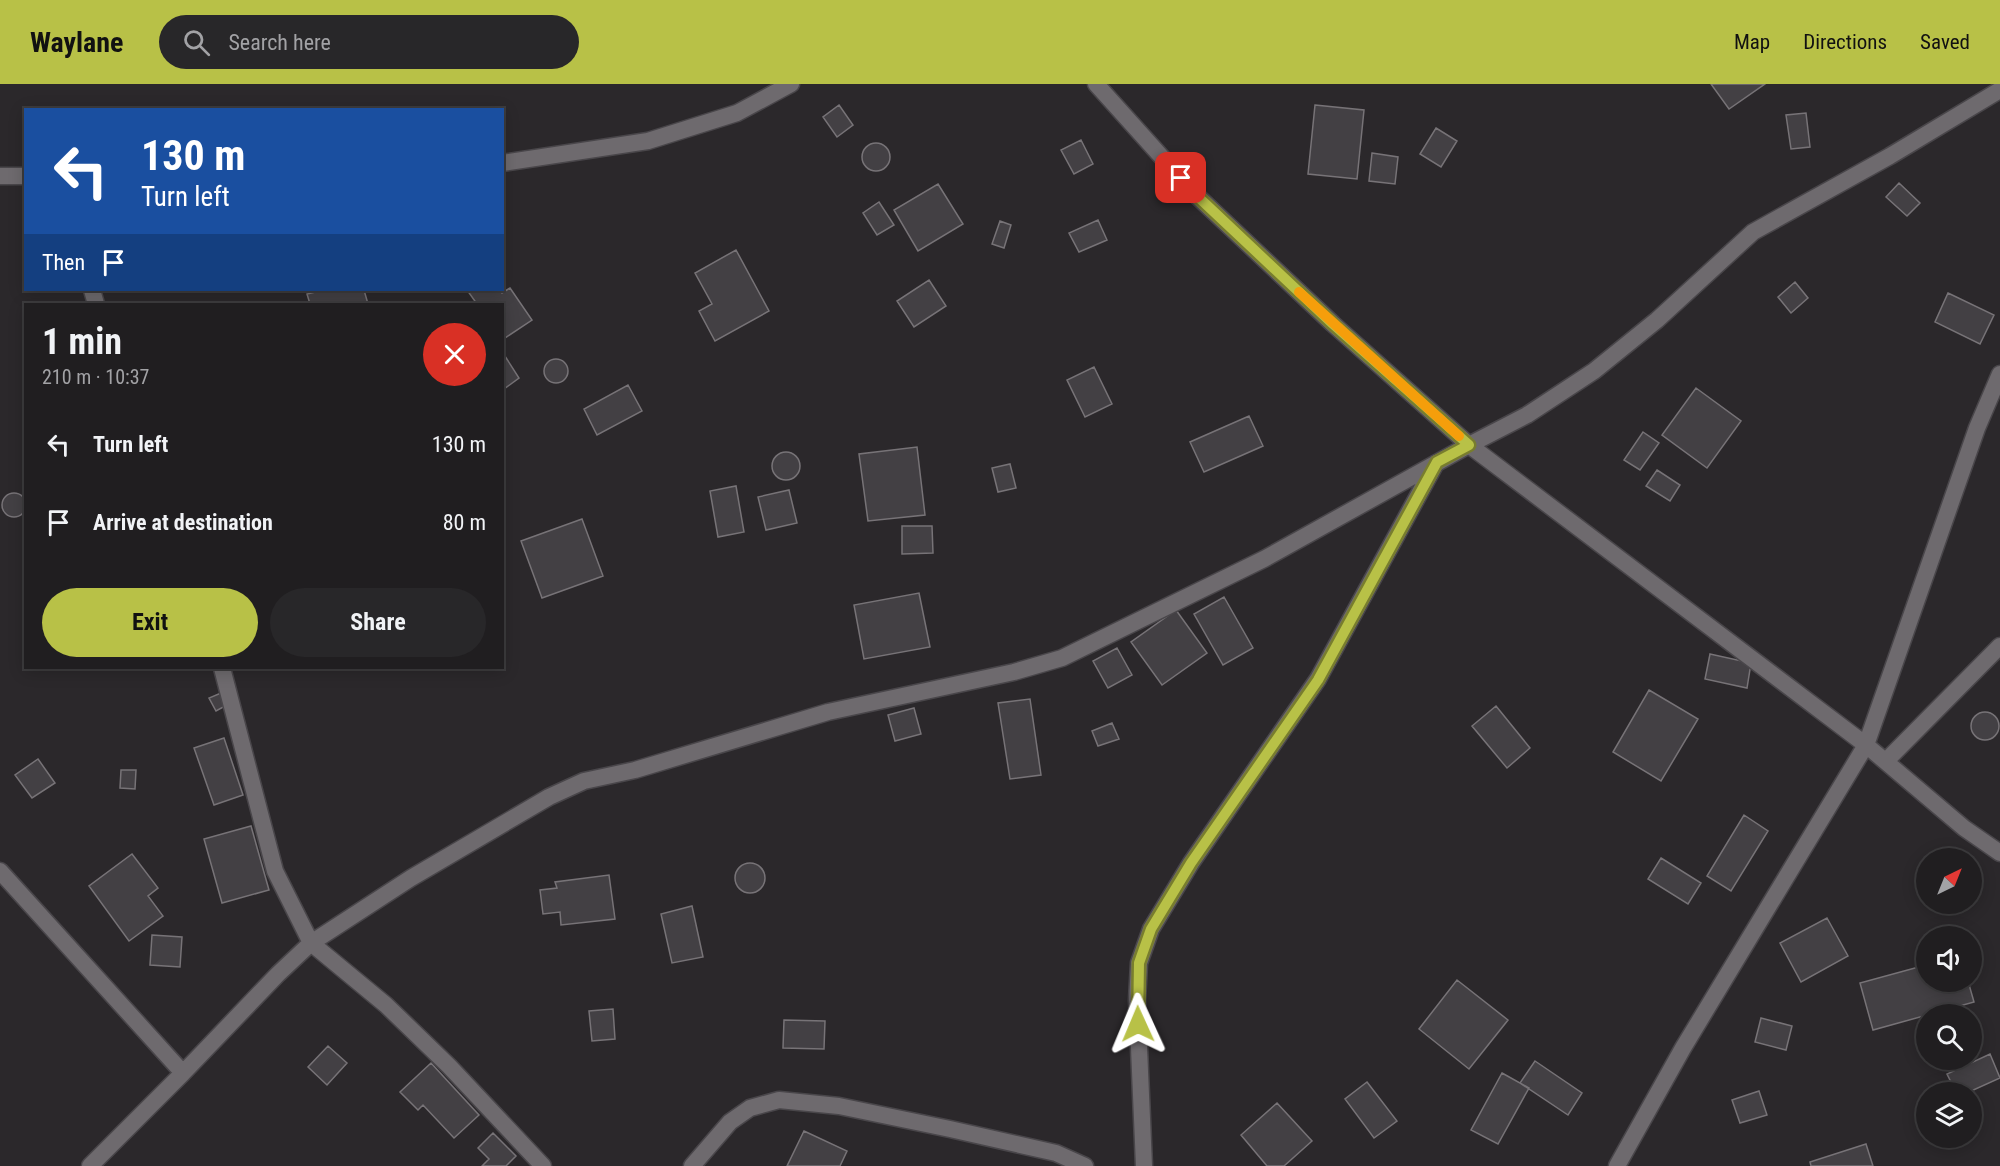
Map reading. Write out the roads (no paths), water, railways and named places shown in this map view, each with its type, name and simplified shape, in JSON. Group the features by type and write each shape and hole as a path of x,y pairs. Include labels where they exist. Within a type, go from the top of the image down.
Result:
{"street":[{"path":"504,163 648,141 736,113 791,84"},
{"path":"1096,84 1195,194 1333,324 1469,445 1866,745 1964,828 2000,853"},
{"path":"90,1166 311,943 411,878 549,797 584,781 634,770 828,712 1014,672 1062,658 1264,559 1437,462 1527,415 1594,371 1657,320 1753,232 1890,156 2000,90"},
{"path":"0,176 24,176"},
{"path":"1617,1166 1683,1048 1866,745 1977,428 2000,374"},
{"path":"1144,1166 1137,1000 1139,963 1151,929 1191,863 1318,680 1437,462"},
{"path":"1886,761 2000,646"},
{"path":"222,669 275,871 311,943 402,1020 449,1066 543,1166"},
{"path":"0,871 183,1073"},
{"path":"693,1166 730,1122 750,1108 779,1100 839,1106 939,1126 1056,1153 1085,1166"}]}
